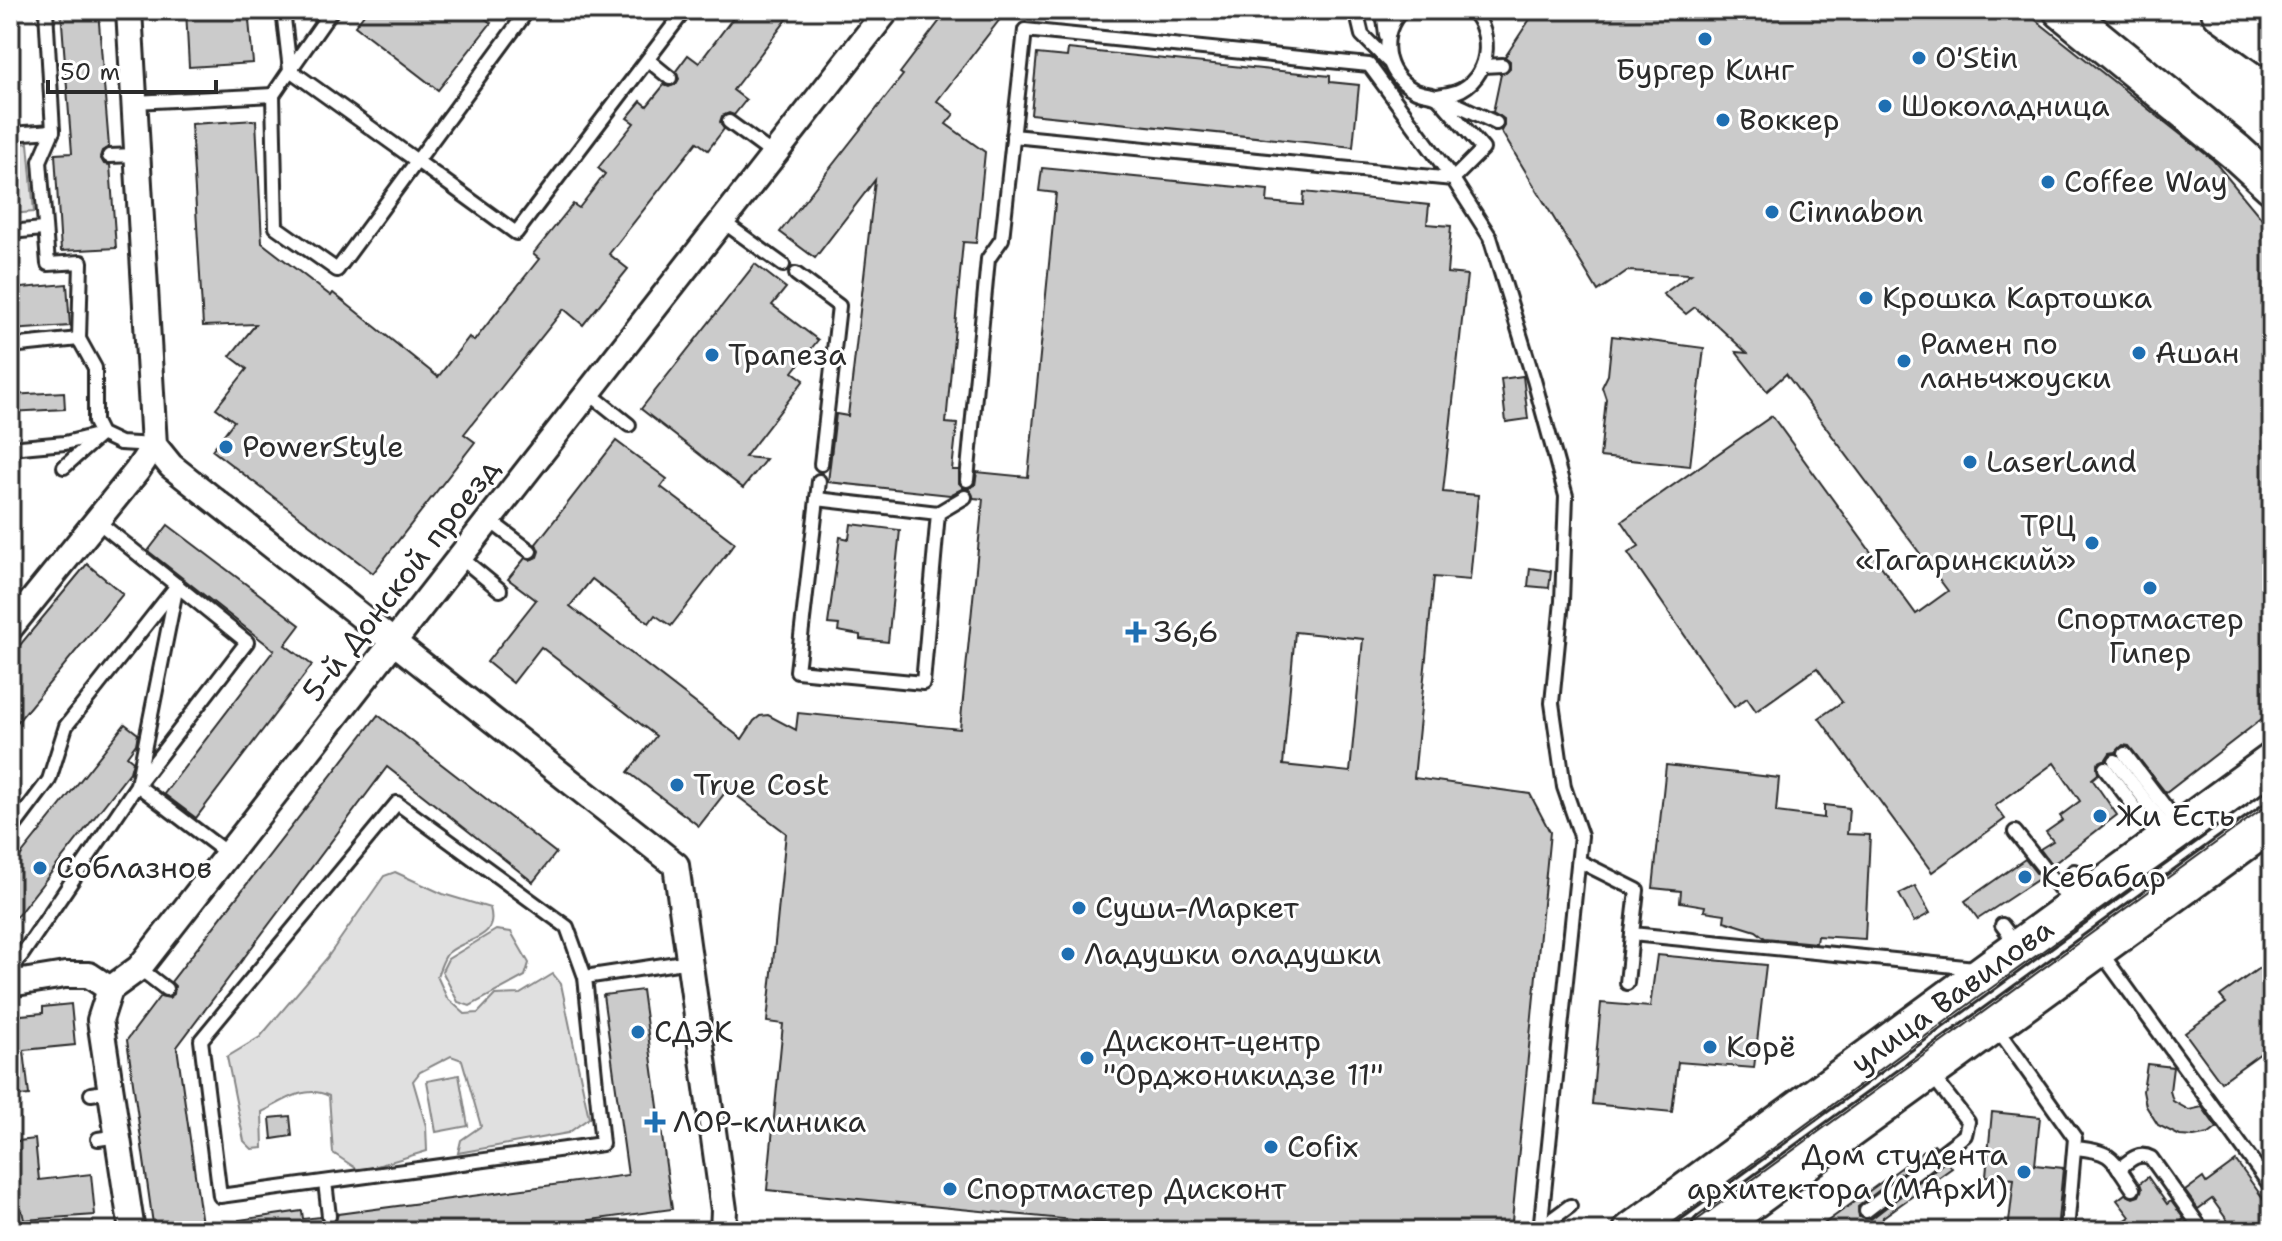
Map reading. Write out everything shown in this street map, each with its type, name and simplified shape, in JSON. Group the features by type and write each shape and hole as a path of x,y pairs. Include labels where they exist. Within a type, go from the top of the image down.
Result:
{"main road":[{"path":"2062,10 2272,185"},
{"path":"2222,10 2272,46"},
{"name":"улица Вавилова","path":"1632,1231 1977,978 2011,936 2172,835 2272,762"},
{"name":"улица Вавилова","path":"1710,1231 2272,822"},
{"path":"1977,978 1995,1024"}],"street":[{"path":"129,10 154,445 171,466 676,865 724,1210 723,1231"},
{"name":"5-й Донской проезд","path":"110,989 139,968 887,10"},
{"path":"10,628 154,445"},
{"path":"13,983 65,975 89,975 110,989 100,1020 101,1093 108,1137 132,1231"}],"lane":[{"path":"46,10 53,131 40,161 48,264 81,262 79,339 95,368 95,422 101,434 120,443 154,445"},
{"path":"283,10 290,70 516,233 685,10"},
{"path":"332,10 273,95 276,227 337,270 528,10"},
{"path":"1356,10 1362,35 1388,61 1399,79 1416,91 1437,96 1496,123"},
{"path":"1383,10 1388,61"},
{"path":"1386,40 1393,20 1402,10"},
{"path":"1437,96 1457,92 1473,81 1483,66 1488,43 1480,19 1471,10"},
{"path":"967,480 988,259 1002,239 1025,30 1369,65 1453,179 1490,237 1566,496 1562,601 1552,703 1564,787 1581,836 1540,1229"},
{"path":"648,60 670,78"},
{"path":"1483,66 1502,65"},
{"path":"134,102 273,95"},
{"path":"1437,96 1483,149 1453,179"},
{"path":"729,122 774,155"},
{"path":"10,134 53,131"},
{"path":"1013,136 1453,179"},
{"path":"109,156 136,155"},
{"path":"40,161 55,160"},
{"path":"722,221 783,265"},
{"path":"10,232 43,229"},
{"path":"796,274 839,306 821,464"},
{"path":"10,346 79,339"},
{"path":"589,393 629,425"},
{"path":"10,448 65,443 101,434"},
{"path":"64,467 101,434"},
{"path":"819,481 797,671 923,683 938,513"},
{"path":"817,499 938,513 965,497"},
{"path":"489,520 530,551"},
{"path":"13,983 15,965 137,785 247,642 97,521"},
{"path":"460,557 500,590"},
{"path":"137,785 177,585"},
{"path":"10,832 49,780 66,726 177,585"},
{"path":"2172,835 2115,761 2172,835"},
{"path":"137,785 228,854"},
{"path":"397,803 567,927 585,977 602,1144 220,1196 201,1040 397,803"},
{"path":"2015,832 2068,899"},
{"path":"1579,861 1637,890 1627,983"},
{"path":"2068,899 2074,871"},
{"path":"1632,934 1868,954 1977,978"},
{"path":"2098,949 2272,1188"},
{"path":"585,977 690,961"},
{"path":"139,968 166,989"},
{"path":"201,1016 214,1025"},
{"path":"1995,1024 2072,1132 2076,1148 2067,1231"},
{"path":"1866,1211 1965,1135 1968,1122 1929,1072"},
{"path":"2076,1148 2103,1151 2133,1189"},
{"path":"2119,1169 2136,1156 2151,1158 2203,1231"},
{"path":"325,1182 329,1216"},
{"path":"1540,1229 1570,1206"}],"shaded area":[{"path":"28,143 34,212 10,214 10,145"},
{"path":"395,872 443,894 490,908 492,918 486,932 448,953 437,976 447,998 465,1014 478,1013 495,995 520,994 553,974 561,984 589,1118 568,1133 458,1153 461,1140 481,1126 462,1060 451,1056 420,1072 413,1081 426,1126 427,1151 360,1171 333,1153 329,1096 312,1092 295,1095 262,1112 263,1148 252,1149 244,1141 227,1057 260,1037 327,958 384,876"},
{"path":"496,930 511,932 529,963 525,976 470,1006 458,1002 442,971 448,959"},
{"path":"459,1075 468,1126 436,1132 427,1081"}],"building":[{"path":"61,10 98,10 109,147 102,151 100,157 104,164 110,165 116,248 61,251 55,154 72,153"},
{"path":"186,10 248,10 253,63 189,67"},
{"path":"367,10 474,10 491,23 438,90 355,26"},
{"path":"739,10 794,10 733,90 746,100 734,115 729,113 722,116 720,122 724,129 708,150 697,142 609,254 628,269 583,325 564,309 464,434 475,442 373,573 212,450 234,421 216,408 247,369 230,356 256,324 203,326 191,124 256,120 262,243 331,296 333,293 438,377 469,337 474,341 539,259 533,254 573,204 579,208 605,174 598,168 634,123 627,118 641,101 647,106 664,85 669,87 676,84 679,79 676,71 688,55 699,63"},
{"path":"948,10 1007,10 937,101 954,114 946,124 985,152 976,243 963,242 946,423 957,424 952,470 959,470 959,483 964,488 950,495 828,482 836,414 848,416 875,180 815,258 780,232 903,75 900,73"},
{"name":"ТРЦ «Гагаринский»","path":"1536,10 2023,10 2213,160 2272,231 2272,711 2166,793 2129,746 2123,745 2110,753 2097,764 2098,774 2092,779 2117,815 2052,865 2040,849 2053,841 2046,832 2063,820 2060,816 2080,801 2054,763 1995,806 2005,819 1932,872 1819,718 1842,702 1817,668 1756,711 1747,698 1734,707 1628,553 1639,546 1622,521 1772,416 1916,614 1948,591 1786,374 1767,391 1736,352 1747,353 1695,307 1686,314 1663,294 1691,274 1627,271 1598,291 1501,131 1504,119 1493,112 1501,74 1510,68 1510,61 1505,57"},
{"path":"1068,49 1330,76 1330,82 1359,85 1353,147 1031,114 1037,54 1067,57"},
{"path":"1042,168 1268,190 1267,202 1303,205 1304,192 1429,205 1427,224 1451,226 1447,273 1467,275 1443,492 1478,495 1470,580 1434,577 1414,778 1530,794 1550,832 1511,1231 1185,1231 767,1190 783,1024 767,1022 786,833 728,789 699,826 628,772 656,736 541,647 513,683 487,662 536,600 508,579 525,558 530,560 537,557 539,551 536,544 616,441 667,479 661,487 735,543 671,626 655,615 649,623 592,579 570,606 742,739 760,716 768,715 796,730 798,713 960,729 983,499 974,498 968,489 975,485 977,472 1028,477 1056,193 1039,191","holes":["1295,632 1363,639 1350,772 1283,765"]},
{"path":"755,264 786,288 772,305 818,340 793,372 804,380 745,457 766,459 743,488 641,409"},
{"path":"67,284 70,326 10,330 10,289"},
{"path":"1612,336 1704,348 1690,466 1600,457 1606,399 1602,387 1608,375"},
{"path":"1523,376 1528,419 1506,422 1501,379"},
{"path":"64,392 65,409 10,412 10,395"},
{"path":"851,524 900,530 888,642 860,639 860,635 838,631 839,625 828,624 840,537 849,539"},
{"path":"168,525 300,625 285,645 312,665 196,818 164,794 274,650 148,551"},
{"path":"87,564 123,594 10,731 10,657"},
{"path":"1530,568 1551,571 1549,588 1528,586"},
{"path":"378,715 556,853 533,882 387,767 177,1047 203,1231 154,1231 127,1040 160,996 169,998 174,994 175,986 171,982"},
{"path":"125,724 138,734 136,744 127,756 133,761 130,772 10,925 10,869"},
{"path":"1666,765 1779,778 1776,812 1824,818 1824,805 1849,808 1847,834 1870,835 1865,939 1817,936 1816,943 1765,938 1756,931 1724,921 1725,914 1704,911 1705,906 1680,902 1681,891 1653,888"},
{"path":"2025,859 2040,878 1978,919 1965,901"},
{"path":"1915,886 1930,913 1914,922 1899,894"},
{"path":"1657,955 1766,965 1754,1068 1678,1062 1672,1112 1592,1104 1601,1003 1650,1007"},
{"path":"2272,959 2272,1045 2221,1082 2185,1033 2226,1003 2220,996"},
{"path":"642,990 672,1209 510,1231 240,1231 239,1220 302,1211 303,1219 320,1217 322,1222 329,1225 335,1223 338,1214 628,1175 603,995"},
{"path":"71,1004 75,1045 24,1050 29,1095 10,1097 10,1016 43,1013 43,1007"},
{"path":"2147,1064 2173,1067 2170,1091 2173,1101 2189,1110 2202,1107 2217,1128 2209,1134 2194,1137 2180,1136 2158,1125 2146,1106 2143,1091"},
{"name":"Дом студента архитектора (МАрхИ)","path":"1992,1112 2040,1117 2035,1165 2063,1168 2057,1231 2008,1231 2014,1179 1986,1176"},
{"path":"290,1116 292,1136 272,1139 270,1118"},
{"path":"35,1139 39,1180 91,1174 95,1215 24,1220 22,1211 10,1213 10,1142"},
{"path":"1934,1144 1936,1146 1858,1207 1859,1217 1871,1219 1946,1161 1952,1168 1883,1217 1881,1231 1814,1231"},
{"path":"2236,1161 2265,1201 2272,1197 2272,1231 2235,1231 2212,1199 2198,1209 2185,1191 2203,1178 2206,1183"},
{"path":"2148,1177 2167,1204 2171,1201 2184,1219 2180,1222 2187,1231 2109,1231 2130,1217 2117,1200 2125,1194 2133,1198 2139,1196 2142,1189 2140,1183"}],"tram line":[{"path":"1661,1231 2272,786"},
{"path":"1682,1231 2272,802"}],"place":[{"name":"Бургер Кинг","path":"1705,39"},
{"name":"O'Stin","path":"1919,58"},
{"name":"Шоколадница","path":"1885,106"},
{"name":"Воккер","path":"1723,120"},
{"name":"Coffee Way","path":"2048,182"},
{"name":"Cinnabon","path":"1772,212"},
{"name":"Крошка Картошка","path":"1866,298"},
{"name":"Ашан","path":"2139,353"},
{"name":"Трапеза","path":"712,355"},
{"name":"Рамен по ланьчжоуски","path":"1904,361"},
{"name":"PowerStyle","path":"226,447"},
{"name":"LaserLand","path":"1970,462"},
{"name":"ТРЦ «Гагаринский»","path":"2092,543"},
{"name":"Спортмастер Гипер","path":"2150,588"},
{"name":"36,6","path":"1136,632"},
{"name":"True Cost","path":"677,785"},
{"name":"Жи Есть","path":"2100,816"},
{"name":"Соблазнов","path":"40,868"},
{"name":"Кебабар","path":"2025,877"},
{"name":"Суши-Маркет","path":"1079,908"},
{"name":"Ладушки оладушки","path":"1068,954"},
{"name":"СДЭК","path":"638,1032"},
{"name":"Корё","path":"1710,1047"},
{"name":"Дисконт-центр \"Орджоникидзе 11\"","path":"1087,1058"},
{"name":"ЛОР-клиника","path":"655,1122"},
{"name":"Cofix","path":"1271,1147"},
{"name":"Дом студента архитектора (МАрхИ)","path":"2024,1172"},
{"name":"Спортмастер Дисконт","path":"950,1189"}]}
